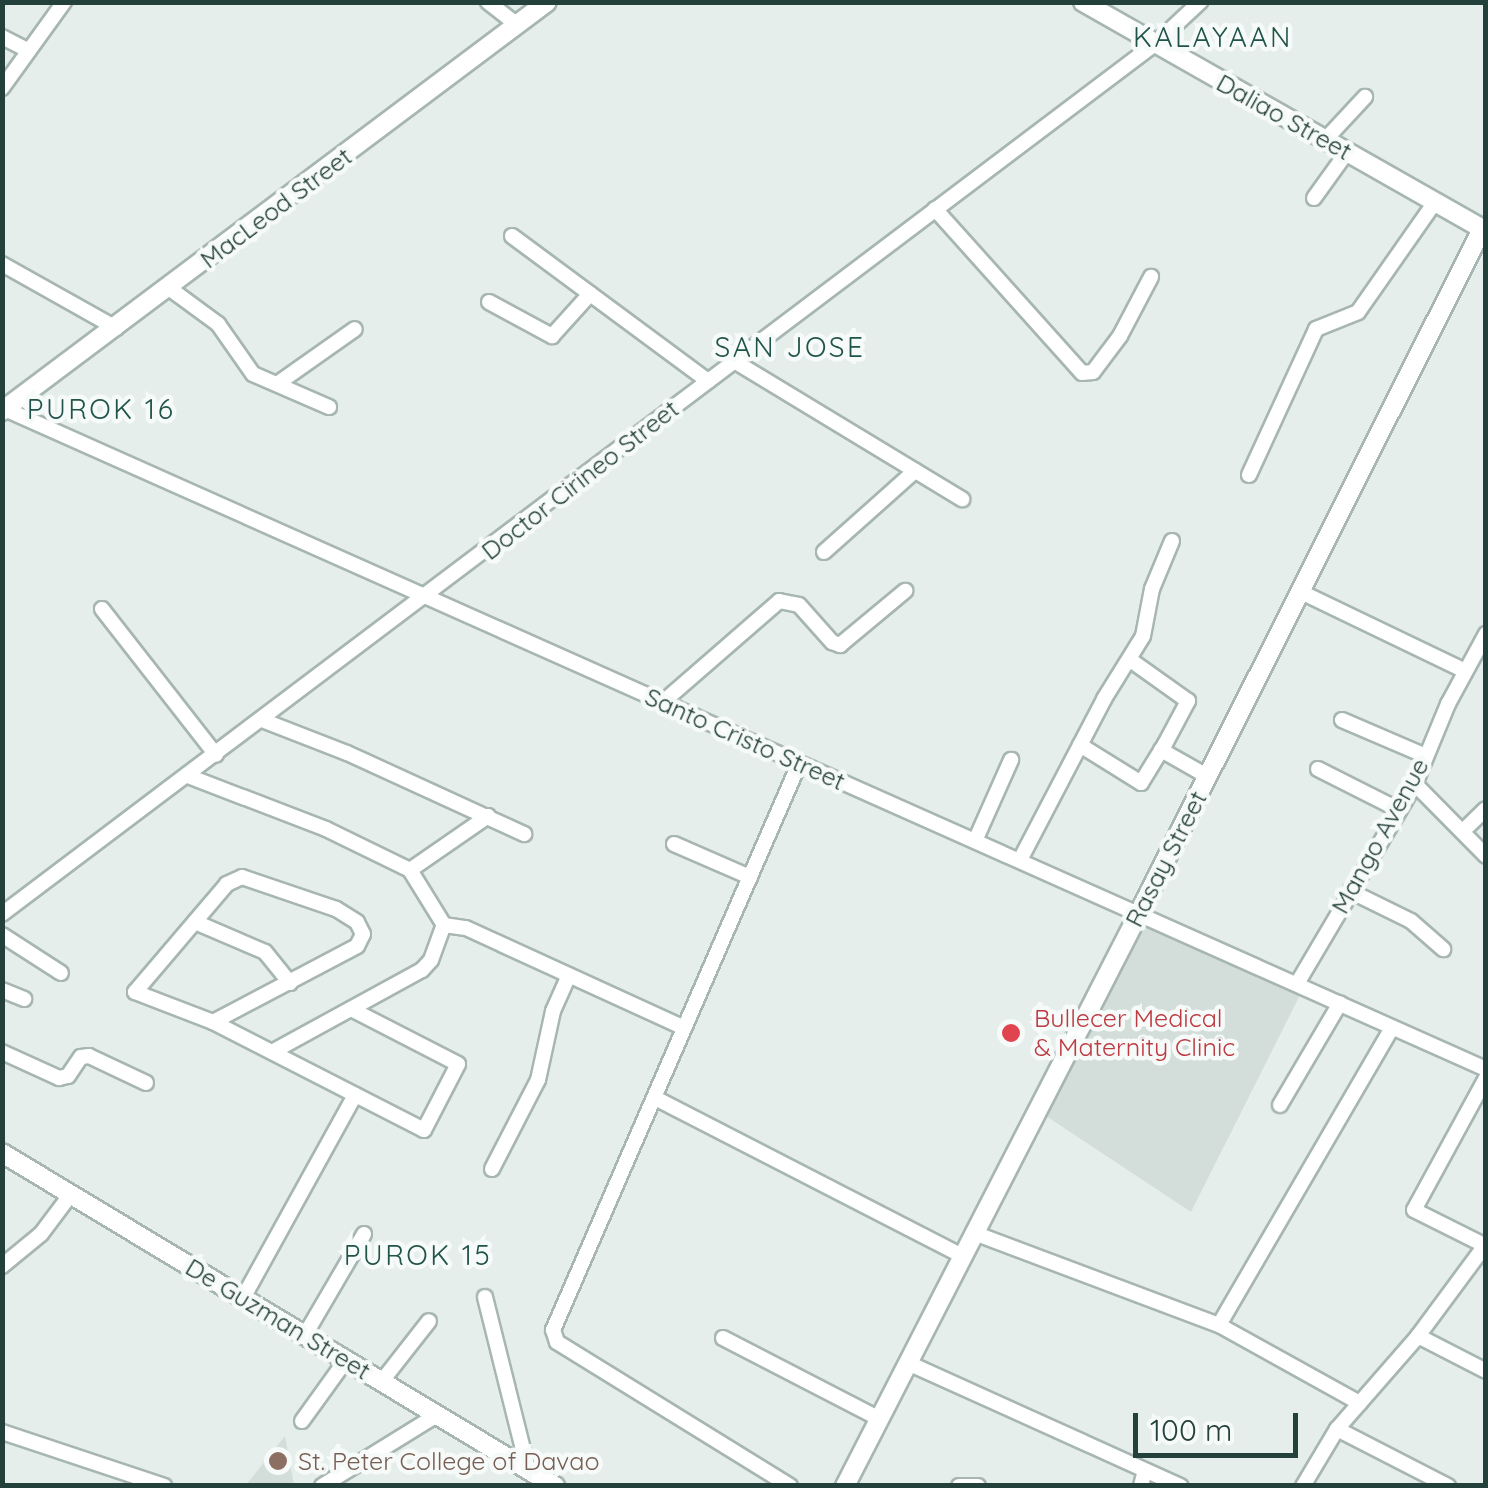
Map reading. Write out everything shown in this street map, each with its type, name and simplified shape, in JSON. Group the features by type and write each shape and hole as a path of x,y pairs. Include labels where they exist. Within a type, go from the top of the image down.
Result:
{"street":[{"path":"2,88 64,2"},
{"path":"488,2 516,24"},
{"name":"MacLeod Street","path":"4,410 546,2"},
{"name":"Daliao Street","path":"1084,2 1484,230"},
{"name":"Doctor Cirineo Street","path":"2,914 428,597 1155,44 1200,2"},
{"path":"2,37 29,51"},
{"path":"1325,140 1365,98"},
{"path":"1314,198 1347,152"},
{"path":"1250,476 1316,329 1358,312 1435,202"},
{"path":"935,209 1082,372 1093,372 1120,336 1151,278"},
{"name":"Rasay Street","path":"845,1486 1484,230"},
{"path":"512,236 708,381"},
{"path":"2,264 116,328"},
{"path":"169,288 218,324 246,369 328,407"},
{"path":"489,302 552,336 590,294"},
{"path":"276,384 354,329"},
{"path":"734,361 962,499"},
{"name":"Santo Cristo Street","path":"4,410 1138,915 1298,982 1486,1069"},
{"path":"824,552 915,471"},
{"path":"1020,860 1080,744 1143,636 1152,589 1172,541"},
{"path":"664,702 779,601 794,602 832,642 840,645 905,590"},
{"path":"1300,592 1465,670"},
{"path":"102,609 216,755"},
{"name":"Mango Avenue","path":"1298,982 1414,784 1465,670 1486,634"},
{"path":"1080,744 1141,783 1162,750 1188,701 1128,659"},
{"path":"262,720 524,834"},
{"path":"1342,720 1426,756"},
{"path":"1162,750 1207,776"},
{"path":"975,841 1011,760"},
{"path":"790,1486 560,1344 553,1334 582,1254 655,1098 799,764"},
{"path":"1318,769 1399,810"},
{"path":"188,776 312,823 410,870 444,925"},
{"path":"1414,784 1486,856"},
{"path":"1464,830 1486,809"},
{"path":"410,870 488,816"},
{"path":"674,844 750,877"},
{"path":"213,1022 357,946 362,928 336,909 248,878 236,878 135,992 213,1022 424,1130 458,1064 351,1009"},
{"path":"1350,891 1411,921 1443,949"},
{"path":"195,922 265,952 290,983"},
{"path":"444,925 466,928 684,1028"},
{"path":"272,1052 427,966 444,925"},
{"path":"2,935 61,972"},
{"path":"492,1169 538,1080 553,1011 569,976"},
{"path":"2,990 24,999"},
{"path":"1280,1105 1340,1003"},
{"path":"1219,1325 1392,1028"},
{"path":"2,1052 59,1078 68,1076 82,1057 89,1056 146,1083"},
{"path":"1303,1486 1337,1429 1418,1336 1485,1246 1414,1210 1486,1078"},
{"path":"244,1298 355,1095"},
{"path":"655,1098 962,1256"},
{"name":"De Guzman Street","path":"2,1152 554,1486"},
{"path":"2,1266 41,1234 71,1194"},
{"path":"974,1233 1219,1325 1360,1403"},
{"path":"305,1335 364,1234"},
{"path":"485,1297 528,1470"},
{"path":"382,1381 429,1320"},
{"path":"1418,1336 1486,1371"},
{"path":"723,1338 880,1419"},
{"path":"302,1422 346,1360"},
{"path":"908,1363 1143,1478 1181,1486"},
{"path":"322,1486 437,1415"},
{"path":"1337,1429 1448,1486"},
{"path":"2,1432 164,1486"},
{"path":"959,1486 978,1486"}],"shaded area":[{"path":"1144,926 1301,993 1191,1212 1043,1114"},
{"name":"St. Peter College of Davao","path":"285,1436 294,1485 246,1485"}],"place":[{"name":"Bullecer Medical & Maternity Clinic","path":"1011,1033"},
{"name":"St. Peter College of Davao","path":"278,1461"}],"district":[{"name":"KALAYAAN","path":"1213,37"},
{"name":"SAN JOSE","path":"790,347"},
{"name":"PUROK 16","path":"101,409"},
{"name":"PUROK 15","path":"418,1255"}]}
